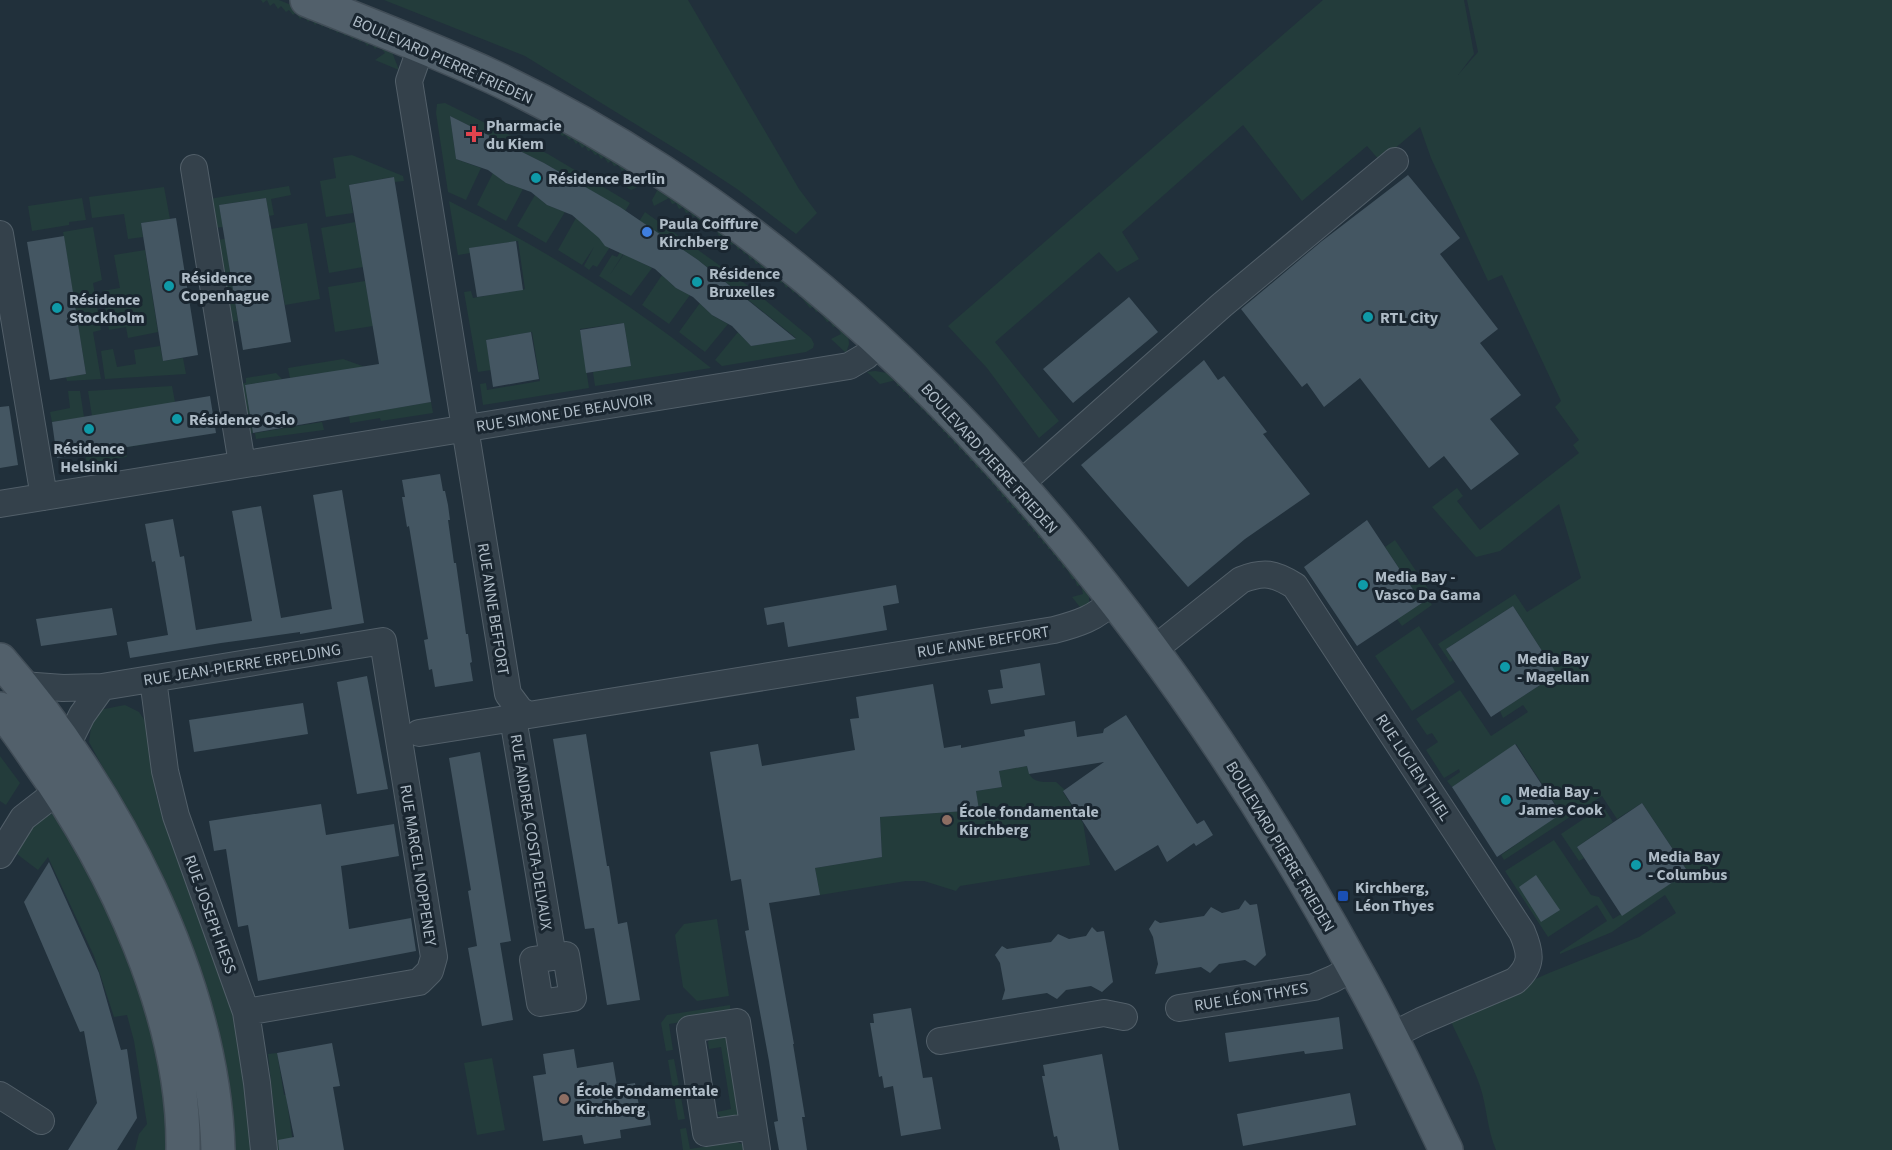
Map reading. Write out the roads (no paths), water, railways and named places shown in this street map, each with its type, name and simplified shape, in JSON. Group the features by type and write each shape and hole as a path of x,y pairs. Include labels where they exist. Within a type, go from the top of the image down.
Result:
{"main road":[{"name":"BOULEVARD PIERRE FRIEDEN","path":"307,0 492,77 534,98 660,170 758,239 879,342 938,398 1018,486 1113,600 1223,752 1283,845 1354,967 1446,1150"},
{"path":"0,660 68,745 106,806 138,864 194,1005 208,1064 217,1122 218,1150"},
{"path":"0,709 59,790 109,876 147,967 163,1014 176,1069 184,1122 183,1150"}],"street":[{"name":"RUE ANNE BEFFORT","path":"421,47 409,81 507,694 517,714"},
{"path":"1018,486 1222,305 1395,161"},
{"path":"194,168 242,464"},
{"path":"0,234 44,496"},
{"name":"RUE SIMONE DE BEAUVOIR","path":"0,504 849,366 866,356 879,342"},
{"name":"RUE LUCIEN THIEL","path":"1152,651 1241,580 1255,574 1266,573 1279,576 1295,586 1522,932 1529,948 1529,962 1524,973 1515,981 1390,1036"},
{"name":"RUE ANNE BEFFORT","path":"419,733 517,714 530,715 1054,630 1078,624 1090,618 1105,609 1113,600"},
{"name":"RUE JEAN-PIERRE ERPELDING","path":"22,685 63,688 102,687 382,641"},
{"name":"RUE MARCEL NOPPENEY","path":"246,1012 419,982 430,971 434,957 382,641"},
{"name":"RUE JOSEPH HESS","path":"153,679 165,771 176,816 246,1012 264,1150"},
{"path":"68,745 82,715 102,687"},
{"name":"RUE ANDREA COSTA-DELVAUX","path":"517,714 553,957"},
{"path":"3,843 23,818 59,790"},
{"name":"RUE LÉON THYES","path":"1179,1008 1314,987 1354,967"},
{"path":"940,1041 1104,1013 1124,1017"},
{"path":"0,1095 41,1121"}],"place":[{"name":"Pharmacie du Kiem","path":"474,134"},
{"name":"Résidence Berlin","path":"536,178"},
{"name":"Paula Coiffure Kirchberg","path":"647,232"},
{"name":"Résidence Bruxelles","path":"697,282"},
{"name":"Résidence Copenhague","path":"169,286"},
{"name":"Résidence Stockholm","path":"57,308"},
{"name":"RTL City","path":"1368,317"},
{"name":"Résidence Oslo","path":"177,419"},
{"name":"Résidence Helsinki","path":"89,429"},
{"name":"Media Bay - Vasco Da Gama","path":"1363,585"},
{"name":"Media Bay - Magellan","path":"1505,667"},
{"name":"Media Bay - James Cook","path":"1506,800"},
{"name":"École fondamentale Kirchberg","path":"947,820"},
{"name":"Media Bay - Columbus","path":"1636,865"},
{"name":"Kirchberg, Léon Thyes","path":"1343,896"},
{"name":"École Fondamentale Kirchberg","path":"564,1099"}]}
